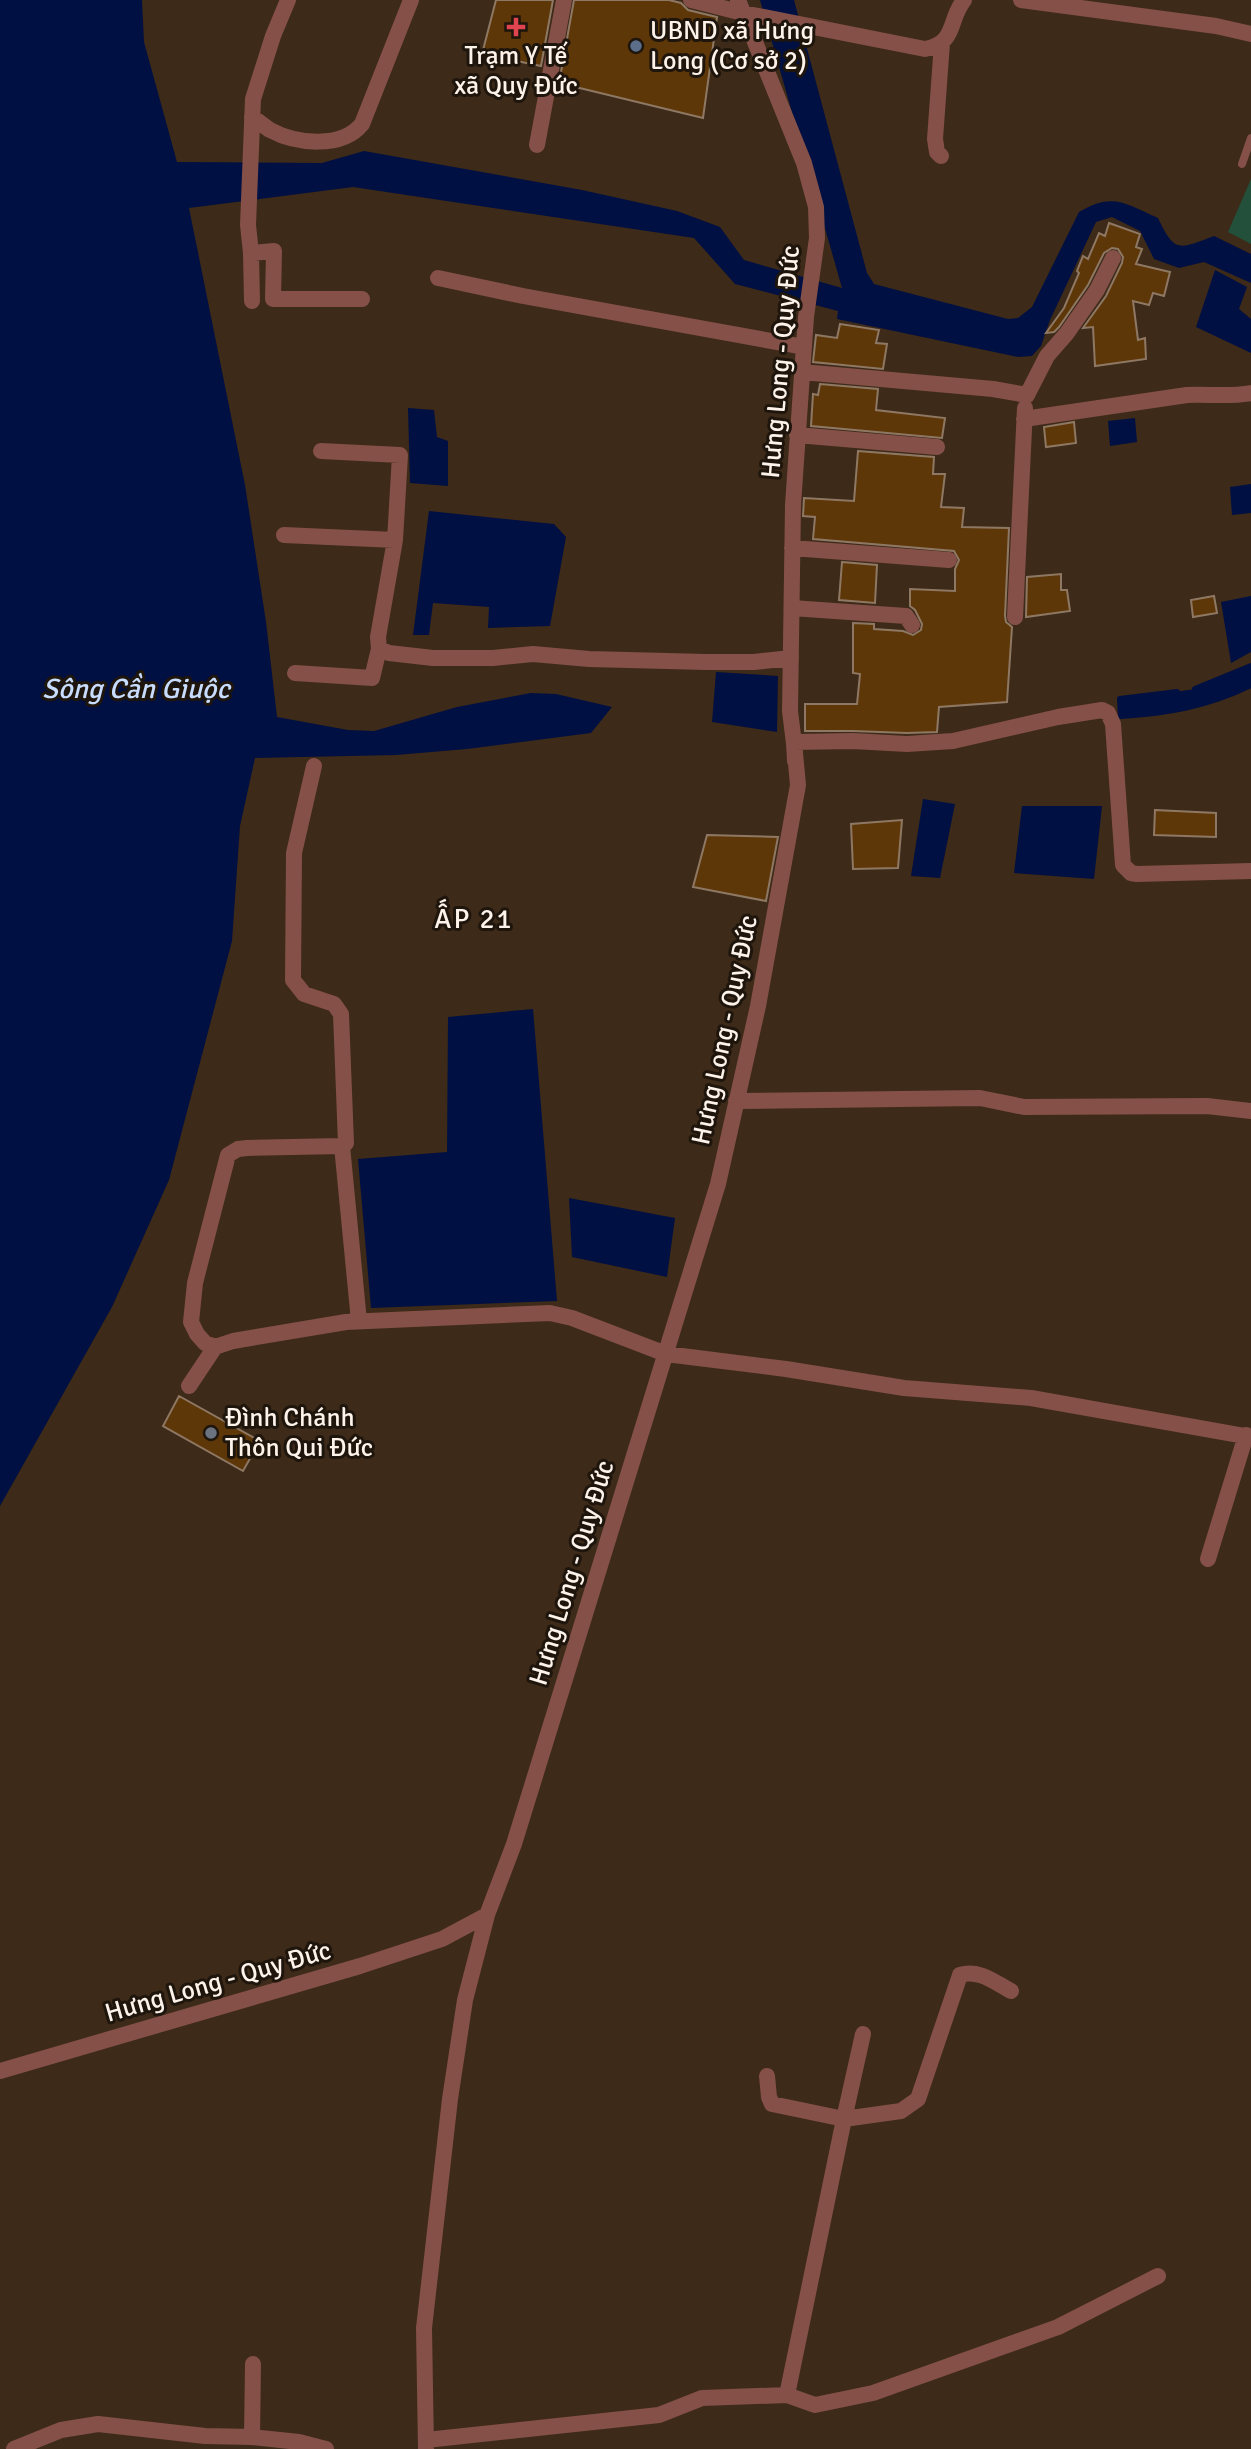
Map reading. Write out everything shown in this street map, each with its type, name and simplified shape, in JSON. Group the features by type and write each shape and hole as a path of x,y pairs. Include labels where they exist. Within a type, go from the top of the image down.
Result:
{"street":[{"path":"252,301 248,225 253,99 273,36 288,0"},
{"path":"252,117 271,131 293,138 332,141 356,132 362,124 411,0"},
{"path":"537,145 564,0"},
{"path":"691,0 740,7 925,48 942,43"},
{"path":"941,156 937,152 935,139 942,43 964,0"},
{"path":"1021,0 1216,26 1251,34"},
{"name":"Hưng Long - Quy Đức","path":"0,2071 360,1966 442,1939 487,1915 514,1844 718,1184 758,1006 798,785 790,711 792,548 804,347 817,238 816,207 804,163 740,7"},
{"path":"251,253 274,251 273,299 362,299"},
{"path":"1014,617 1027,396 1047,356 1097,290 1112,258"},
{"path":"438,278 804,347"},
{"path":"802,372 993,389 1027,396"},
{"path":"1024,419 1187,395 1235,396 1251,393"},
{"path":"797,435 937,447"},
{"path":"295,673 372,678 379,649 378,638 395,540 400,455 321,451"},
{"path":"284,535 395,540"},
{"path":"792,548 949,560"},
{"path":"792,608 906,616 912,625"},
{"path":"379,649 389,653 433,658 493,658 533,654 589,659 718,662 791,658"},
{"path":"794,742 907,744 953,741 1058,717 1102,710 1108,713 1113,724 1123,864 1126,870 1137,874 1251,871"},
{"name":"Hưng Long - Quy Đức","path":"794,742 795,761"},
{"path":"215,1347 205,1343 191,1322 195,1283 228,1155 238,1149 247,1148 342,1146 346,1143 341,1014 334,1004 304,994 293,980 294,853 314,766"},
{"path":"736,1101 980,1097 1024,1107 1207,1106 1251,1111"},
{"path":"342,1146 359,1321"},
{"path":"189,1386 215,1347 233,1341 359,1321 550,1313 572,1318 666,1354 786,1369 904,1388 1031,1398 1248,1436 1208,1559"},
{"path":"487,1915 465,2000 450,2099 424,2328 426,2444 659,2415 702,2398 787,2395 815,2405 873,2393 1058,2327 1158,2276"},
{"path":"767,2076 772,2104 844,2119 901,2111 918,2099 960,1975 970,1972 978,1974 1011,1991"},
{"path":"787,2395 863,2034"},
{"path":"249,2441 253,2364"},
{"path":"14,2449 61,2430 98,2424 249,2441 299,2442 326,2449"}],"lane":[{"path":"1242,164 1251,138"}],"green space":[{"path":"1251,179 1251,244 1228,232"}],"water":[{"name":"Sông Cần Giuộc","path":"0,0 142,0 144,42 177,162 322,163 364,151 582,190 677,211 720,227 744,260 842,288 760,0 794,0 867,273 874,284 1008,319 1018,318 1032,307 1079,212 1110,201 1127,204 1158,218 1169,238 1179,245 1193,244 1214,236 1251,254 1251,283 1204,262 1179,268 1154,259 1140,231 1112,217 1096,222 1050,320 1041,346 1032,356 1018,357 837,319 838,311 735,284 694,238 353,187 189,208 245,485 277,717 348,730 374,731 457,707 531,693 556,694 612,707 591,733 396,755 255,758 240,826 232,941 169,1180 112,1307 0,1506"},
{"path":"1215,270 1247,287 1239,309 1251,319 1251,353 1196,327"},
{"path":"408,408 434,410 437,437 448,441 448,486 410,483"},
{"path":"1135,418 1137,442 1110,446 1108,421"},
{"path":"1251,484 1251,513 1232,515 1230,487"},
{"path":"429,511 554,524 566,537 550,626 488,628 489,607 433,603 429,635 413,635"},
{"path":"1251,596 1251,652 1231,663 1221,602"},
{"path":"1251,666 1251,685 1235,692 1188,707 1121,716 1120,699 1196,689"},
{"path":"716,672 778,676 777,732 712,722"},
{"path":"923,799 955,804 940,878 911,876"},
{"path":"1022,806 1102,806 1094,879 1014,873"},
{"path":"533,1009 557,1301 371,1308 358,1159 447,1152 448,1017"},
{"path":"569,1198 675,1218 667,1277 572,1257"}],"building":[{"name":"Trạm Y Tế xã Quy Đức","path":"496,0 553,0 541,66 482,54"},
{"name":"UBND xã Hưng Long (Cơ sở 2)","path":"574,0 669,0 681,3 688,10 717,17 703,118 559,83"},
{"path":"1109,223 1140,234 1136,247 1142,249 1136,264 1170,272 1164,296 1153,293 1149,305 1133,301 1138,340 1145,338 1146,359 1095,366 1093,327 1083,328 1106,296 1122,263 1123,257 1118,249 1112,248 1104,253 1088,285 1059,327 1054,332 1046,333 1064,308 1083,256 1088,259 1099,233 1105,236"},
{"path":"840,324 879,330 876,343 887,344 883,369 813,362 816,335 837,338"},
{"path":"820,384 878,389 876,410 945,418 942,438 811,426 813,394 818,395"},
{"path":"1074,422 1076,443 1046,447 1044,427"},
{"path":"858,451 934,457 933,474 945,474 941,507 964,508 962,527 1009,528 1005,616 1006,622 1012,627 1007,702 939,707 937,732 805,731 805,704 857,704 860,674 853,673 853,623 874,624 874,629 903,631 913,635 921,630 922,624 910,606 910,589 955,591 955,569 959,560 954,551 813,539 815,517 803,516 804,498 854,501"},
{"path":"842,562 877,565 875,603 839,600"},
{"path":"1061,574 1061,590 1067,590 1070,611 1026,617 1027,577"},
{"path":"1214,596 1217,613 1193,617 1191,600"},
{"path":"1155,810 1216,813 1216,837 1154,835"},
{"path":"902,820 898,868 853,869 851,824"},
{"path":"707,835 778,837 766,901 693,887"},
{"name":"Đình Chánh Thôn Qui Đức","path":"179,1396 260,1441 243,1471 163,1426"}],"waterway":[{"path":"1195,689 1251,666"},
{"path":"1177,692 1120,699 1121,716 1188,707 1251,685"}],"place":[{"name":"Trạm Y Tế xã Quy Đức","path":"516,27"},
{"name":"UBND xã Hưng Long (Cơ sở 2)","path":"636,46"},
{"name":"Đình Chánh Thôn Qui Đức","path":"211,1433"}],"district":[{"name":"ẤP 21","path":"474,919"}]}
